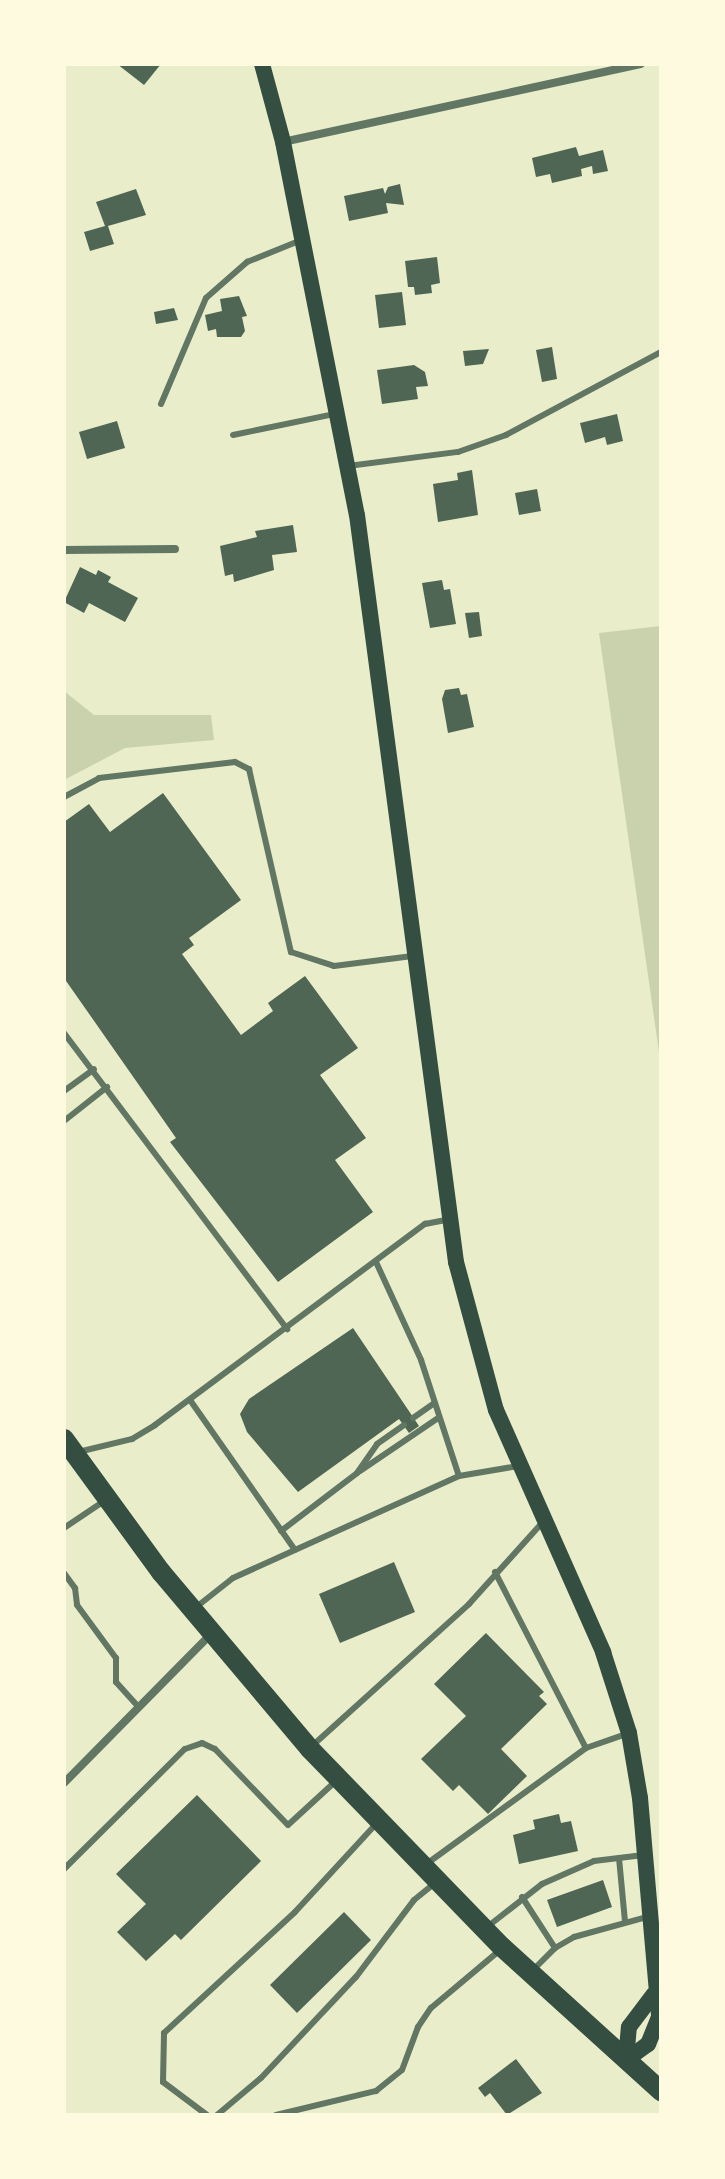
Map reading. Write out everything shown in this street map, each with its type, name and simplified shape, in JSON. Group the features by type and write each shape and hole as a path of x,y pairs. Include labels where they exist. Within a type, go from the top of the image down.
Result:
{"highway":[{"path":"69,1446 192,1611 310,1749 502,1947 661,2091"}],"main road":[{"path":"262,64 283,142 348,466 450,1219 475,1345 520,1466 603,1652 629,1733 646,1855 654,1878 650,1916 654,1994 659,2017 654,2033 642,2051 626,2060"},
{"path":"626,2060 629,2027 654,1994"}],"street":[{"path":"283,142 641,64"},
{"path":"64,550 175,549"},
{"path":"64,1783 137,1705 211,1634"}],"lane":[{"path":"161,404 206,298 247,262 303,240"},
{"path":"348,466 458,452 506,435 661,352"},
{"path":"233,435 337,413"},
{"path":"64,797 99,778 235,762 249,769 291,952 334,966 415,956"},
{"path":"64,1033 287,1329"},
{"path":"64,1091 94,1069"},
{"path":"64,1121 107,1087"},
{"path":"69,1446 132,1439 287,1329 425,1224 450,1219"},
{"path":"376,1262 421,1360 459,1476"},
{"path":"190,1400 295,1550"},
{"path":"413,1418 433,1404"},
{"path":"281,1531 357,1473 438,1418"},
{"path":"357,1473 377,1444 404,1425"},
{"path":"192,1611 233,1578 459,1476 520,1466"},
{"path":"64,1528 107,1499"},
{"path":"310,1749 469,1604 545,1520"},
{"path":"495,1572 586,1748"},
{"path":"64,1573 75,1588 77,1605 116,1658 116,1682 137,1705"},
{"path":"217,2115 261,2078 356,1977 430,1874 586,1748 629,1733"},
{"path":"64,1869 185,1749 202,1743 215,1749 288,1825 338,1779"},
{"path":"207,2115 163,2082 164,2033 295,1912 379,1821"},
{"path":"484,1929 522,1897 594,1861 646,1855"},
{"path":"619,1858 625,1922"},
{"path":"522,1897 555,1948"},
{"path":"530,1974 555,1948 650,1916"},
{"path":"279,2114 376,2091 402,2070 418,2027 431,2008 502,1947"}],"green space":[{"path":"661,626 661,1066 599,633"},
{"path":"64,691 94,715 211,715 214,740 125,748 64,780"}],"building":[{"path":"117,64 161,64 144,85"},
{"path":"576,147 579,156 603,150 608,171 593,174 592,166 581,169 582,176 552,183 550,174 536,177 532,158"},
{"path":"400,184 404,205 386,203 388,213 349,221 344,196 383,188 385,194 388,187"},
{"path":"136,189 146,215 108,226 114,244 90,251 84,232 105,226 96,202"},
{"path":"437,257 440,283 431,285 432,293 415,295 414,287 408,287 405,261"},
{"path":"402,292 406,325 379,328 375,295"},
{"path":"239,296 247,316 242,317 245,331 241,337 217,337 216,329 208,331 205,315 222,311 220,299"},
{"path":"174,308 178,320 156,324 154,312"},
{"path":"552,347 557,379 542,382 536,350"},
{"path":"489,349 483,364 465,366 463,351"},
{"path":"414,365 425,372 428,386 416,387 418,399 382,404 377,370"},
{"path":"617,414 623,441 607,445 605,437 585,443 580,423"},
{"path":"117,421 125,448 87,459 79,432"},
{"path":"472,470 478,515 438,522 433,484 458,480 457,473"},
{"path":"537,489 541,511 519,515 515,493"},
{"path":"293,525 297,552 272,555 274,570 234,582 233,574 225,576 220,546 257,537 255,531"},
{"path":"80,567 96,575 98,570 111,577 108,582 138,598 125,622 89,603 84,613 64,602"},
{"path":"442,580 444,590 450,589 456,624 430,628 422,583"},
{"path":"479,612 482,636 469,638 465,613"},
{"path":"459,688 461,695 467,694 474,727 448,733 442,699 445,690"},
{"path":"163,793 241,900 189,938 194,945 182,954 241,1035 273,1011 268,1003 305,976 358,1048 320,1075 366,1138 335,1160 373,1212 278,1282 170,1142 176,1138 64,978 64,822 89,804 110,832"},
{"path":"353,1328 419,1426 409,1433 399,1419 298,1492 247,1432 240,1414 249,1399"},
{"path":"394,1562 415,1612 340,1643 319,1594"},
{"path":"486,1633 544,1692 539,1696 547,1704 501,1749 527,1776 488,1814 459,1785 453,1791 421,1759 466,1716 434,1684"},
{"path":"197,1795 261,1861 181,1940 175,1934 146,1961 117,1932 146,1904 116,1874"},
{"path":"559,1814 561,1823 571,1821 578,1851 519,1864 513,1835 535,1829 533,1820"},
{"path":"603,1880 612,1907 557,1927 547,1900"},
{"path":"344,1912 371,1940 297,2013 270,1985"},
{"path":"516,2059 542,2093 507,2115 490,2093 485,2097 478,2088"}]}
